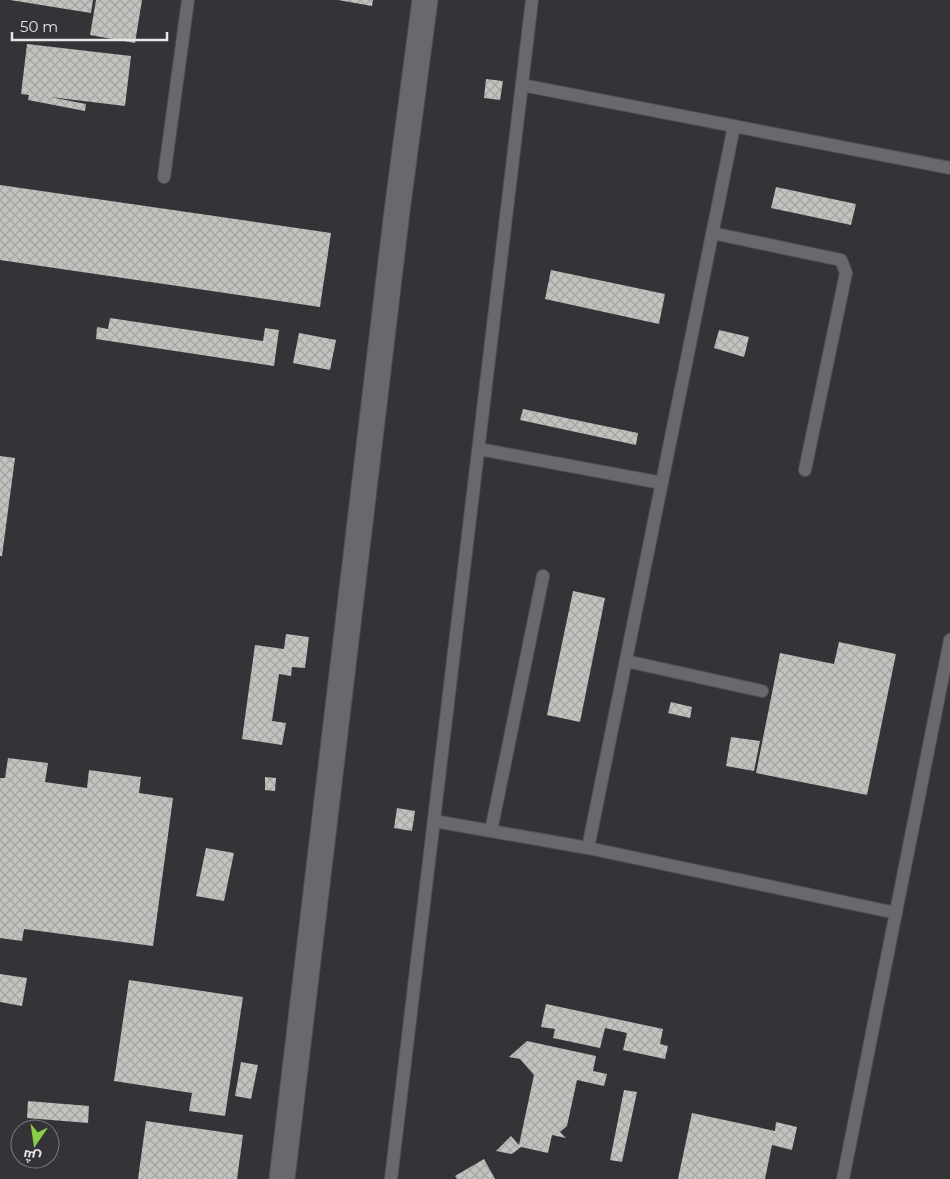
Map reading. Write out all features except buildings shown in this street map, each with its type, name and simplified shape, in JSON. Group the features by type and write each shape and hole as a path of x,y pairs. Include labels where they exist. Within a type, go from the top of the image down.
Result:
{"street":[{"path":"282,1179 396,221 425,0"}],"lane":[{"path":"164,177 188,0"},
{"path":"391,1179 532,0"},
{"path":"522,85 950,168"},
{"path":"588,848 734,126"},
{"path":"712,234 841,260 844,267 846,273 805,470"},
{"path":"479,449 662,483"},
{"path":"491,831 544,576"},
{"path":"843,1179 950,640"},
{"path":"626,661 762,691"},
{"path":"434,821 588,848 896,913"}]}
